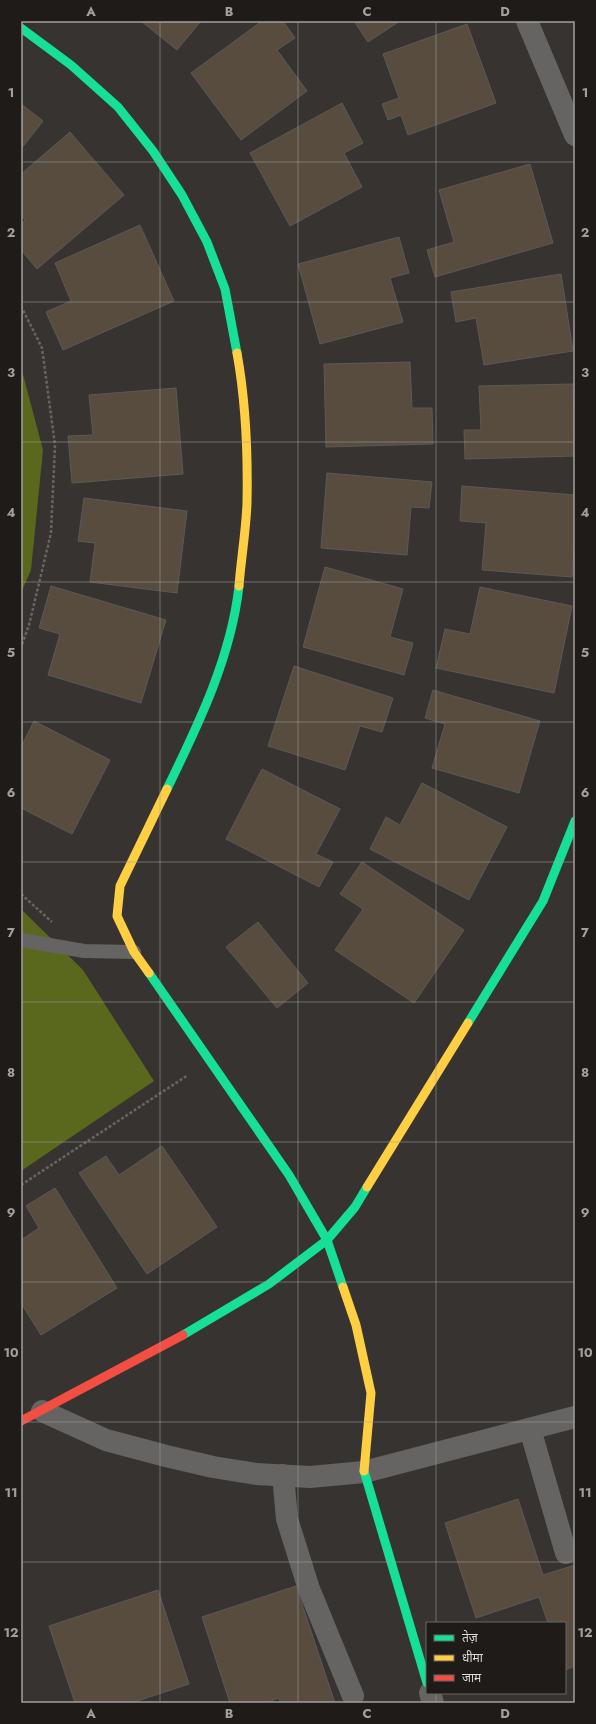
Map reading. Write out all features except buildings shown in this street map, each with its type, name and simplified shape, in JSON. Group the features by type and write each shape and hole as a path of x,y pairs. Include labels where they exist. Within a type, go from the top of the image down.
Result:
{"street":[{"path":"527,21 575,135"},
{"path":"21,28 71,65 118,107 153,151 182,195 207,242 225,289 243,389 247,447 247,506 238,593 228,644 211,692 196,728 120,886 117,916 134,952 288,1176 327,1240 356,1325 371,1393 364,1472 426,1680"},
{"path":"21,1421 197,1328 269,1284 327,1240 355,1207 543,901 571,847 575,821"},
{"path":"42,1411 113,1442 213,1467 256,1474 310,1477 364,1472 575,1417"},
{"path":"530,1428 566,1553"},
{"path":"283,1476 287,1519 309,1589 354,1696"}],"lane":[{"path":"21,940 84,951 134,952"}],"path":[{"path":"21,306 42,348 55,445 52,533 29,625 21,647"},
{"path":"21,1185 209,1061"}],"green space":[{"path":"21,367 43,450 31,570 21,593"},
{"path":"21,909 83,970 154,1081 21,1171"}],"traffic: fast":[{"path":"21,28 71,65 118,107 153,151 182,195 207,242 225,289 237,353"},
{"path":"167,789 201,716 221,665 235,613 239,586"},
{"path":"468,1023 543,901 575,821"},
{"path":"149,973 289,1175 327,1240 343,1287"},
{"path":"183,1335 269,1284 327,1240 355,1207 367,1187"},
{"path":"364,1471 426,1680"}],"traffic: slow":[{"path":"237,353 246,428 247,466 247,503 239,586"},
{"path":"149,973 134,952 117,916 120,886 167,789"},
{"path":"367,1187 468,1023"},
{"path":"343,1287 356,1325 371,1393 364,1471"}],"traffic: jam":[{"path":"21,1421 183,1335"}]}
